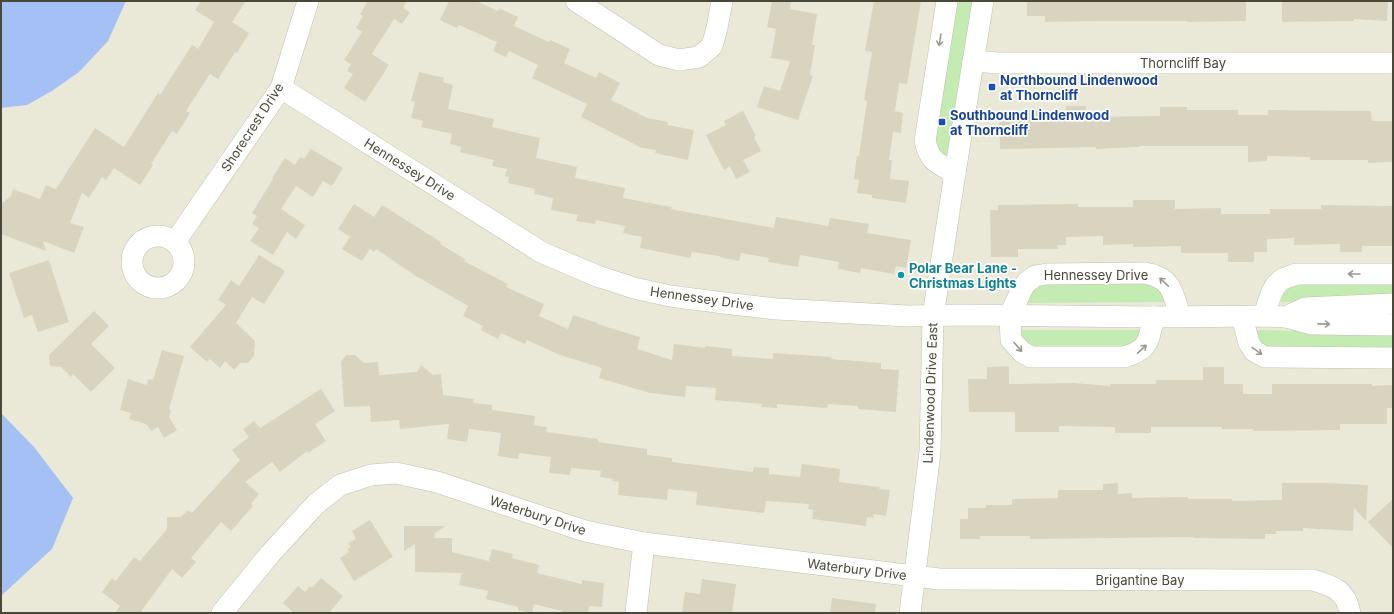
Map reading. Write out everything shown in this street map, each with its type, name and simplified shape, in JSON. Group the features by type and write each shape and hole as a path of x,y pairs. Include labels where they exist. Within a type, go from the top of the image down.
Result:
{"street":[{"name":"Shorecrest Drive","path":"175,242 280,88 308,1"},
{"path":"576,1 659,55 679,60 699,57 712,46 722,1"},
{"path":"946,1 925,141 927,152 934,162 955,173"},
{"name":"Lindenwood Drive East","path":"910,613 913,576 930,452 933,316 983,1"},
{"name":"Thorncliff Bay","path":"973,62 1393,63"},
{"name":"Hennessey Drive","path":"280,88 541,252 597,276 634,288 670,296 724,304 908,316 1264,316 1286,317 1311,324 1393,325"},
{"name":"Hennessey Drive","path":"1154,317 1148,342 1144,348 1136,354 1124,357 1031,356 1022,352 1012,340 1010,315 1022,289 1027,282 1035,276 1047,274 1144,273 1164,279 1172,290 1180,316"},
{"path":"1264,316 1277,283 1289,276 1296,274 1393,274"},
{"name":"Hennessey Drive","path":"1286,317 1305,308 1393,304"},
{"path":"1242,317 1249,343 1254,351 1265,357 1393,358"},
{"name":"Waterbury Drive","path":"222,613 270,554 316,504 340,485 371,475 396,473 437,482 585,531 644,543 913,576"},
{"path":"636,613 644,543"},
{"name":"Brigantine Bay","path":"913,576 940,579 1313,580 1333,586 1348,602 1350,613"}],"shaded area":[{"path":"126,1 1393,1 1393,613 1,613 1,596 52,549 34,447 1,413 1,108 27,105 52,91 79,72"}],"green space":[{"path":"954,1 972,1 948,154 945,157 935,151 933,125"},
{"path":"1150,282 1158,285 1166,302 1029,303 1027,301 1029,292 1039,283"},
{"path":"1393,282 1393,298 1278,301 1280,292 1291,283"},
{"path":"1141,330 1143,333 1131,349 1030,348 1020,335 1020,331"},
{"path":"1259,330 1393,334 1393,350 1263,347 1254,332"}],"water":[{"path":"1,1 126,1 108,41 79,72 52,91 27,105 1,108"},
{"path":"1,413 34,447 73,498 52,549 1,596"}],"building":[{"path":"201,1 246,1 232,22 249,33 237,53 235,52 218,79 210,74 186,111 190,113 177,134 172,131 151,164 153,165 140,185 114,168 106,180 102,177 89,198 82,193 70,223 84,227 74,253 43,241 46,251 1,234 1,204 11,196 13,189 40,199 46,185 56,189 95,128 124,147 158,93 160,95 192,45 198,49 214,22 195,10"},
{"path":"368,1 407,1 403,8 410,12 402,24 394,19 372,54 389,65 365,102 344,88 353,74 347,71 351,64 344,60 362,32 356,28 363,16 360,14"},
{"path":"449,1 476,1 498,11 499,8 518,17 514,26 549,42 550,40 570,49 564,63 596,78 599,72 620,83 611,100 647,118 668,122 667,125 694,130 688,160 655,153 656,150 642,148 581,117 587,104 532,78 538,65 509,51 506,57 493,51 497,42 459,25 457,28 440,20"},
{"path":"772,1 791,1 790,9 817,14 812,45 815,45 810,75 813,76 798,120 757,107 764,86 780,91 790,61 771,58 776,29 767,27"},
{"path":"874,1 921,1 907,84 899,83 895,111 903,113 901,133 893,132 889,160 892,160 890,179 909,181 906,203 872,198 872,195 857,193 859,180 854,179 867,101 864,100 872,52 865,51"},
{"path":"1027,1 1246,1 1246,21 1045,22 1045,16 1027,16"},
{"path":"1282,1 1388,1 1387,21 1354,19 1354,21 1282,22"},
{"path":"419,72 444,78 443,82 453,85 448,109 494,119 492,127 540,138 536,158 577,167 575,178 625,188 623,198 672,207 671,209 774,228 776,217 828,226 830,218 869,224 867,233 911,240 906,268 896,266 894,274 861,268 860,273 838,269 839,262 800,255 798,267 768,262 769,258 741,253 739,261 720,256 692,252 690,258 640,248 642,237 623,233 625,226 596,220 595,224 576,221 578,215 551,210 553,198 534,194 535,189 508,183 509,177 505,176 507,169 492,166 494,160 460,152 461,147 450,144 452,134 421,127 423,121 411,118 415,102 411,101"},
{"path":"1066,106 1086,106 1086,117 1160,116 1160,107 1187,107 1187,110 1238,110 1238,115 1268,115 1268,110 1371,111 1372,121 1393,121 1393,162 1368,163 1368,160 1310,160 1310,157 1267,156 1267,161 1248,162 1248,146 1139,146 1096,149 1096,147 1000,149 999,118 1019,118 1019,111 1066,111"},
{"path":"743,111 756,136 754,137 761,151 743,160 750,172 736,179 730,166 724,170 706,135 726,125 724,121"},
{"path":"311,149 343,168 332,186 323,181 313,197 296,186 281,209 305,225 296,239 287,232 273,255 250,241 259,228 252,224 257,216 252,213 285,158 295,165 300,157 304,159"},
{"path":"1133,200 1175,200 1175,209 1221,208 1221,214 1270,214 1270,209 1321,209 1321,205 1393,206 1393,246 1362,246 1362,252 1340,252 1340,244 1294,245 1294,238 1267,239 1267,252 1254,252 1254,262 1228,262 1228,253 1181,253 1181,246 1133,247 1133,244 1103,245 1103,236 1066,237 1066,245 1057,245 1058,249 1018,249 1018,257 991,257 990,210 998,210 998,205 1078,204 1078,207 1133,207"},
{"path":"354,204 374,217 382,205 441,242 440,244 465,259 464,261 508,284 506,287 544,304 539,316 568,329 573,315 640,337 637,349 672,360 674,344 705,348 705,346 732,349 732,356 773,359 773,353 832,357 831,359 881,363 881,369 899,370 896,412 858,409 858,406 828,404 827,408 777,404 777,408 761,407 762,404 715,400 716,388 686,386 685,397 650,393 599,378 602,368 560,355 527,340 525,344 501,333 498,339 481,330 483,326 463,316 468,306 416,276 376,249 374,252 370,249 362,261 342,249 350,237 338,229"},
{"path":"259,255 285,271 264,304 252,297 236,323 255,341 254,356 248,363 240,363 234,370 225,361 220,368 210,359 207,362 190,347 226,305 218,300 231,280 239,286"},
{"path":"49,260 69,322 38,332 32,315 24,318 9,273"},
{"path":"94,311 109,326 91,344 115,368 91,392 73,374 71,377 61,367 50,366 49,355"},
{"path":"162,350 184,356 169,409 171,410 169,417 177,430 164,438 158,427 151,431 146,424 129,419 131,413 120,410 128,379 147,385 148,379 153,380"},
{"path":"346,355 355,355 364,363 378,362 379,375 417,372 421,365 433,375 441,374 443,395 474,399 473,403 492,405 492,410 535,416 534,425 547,427 546,432 598,439 598,442 647,449 647,455 672,458 672,462 753,472 754,467 769,468 769,474 800,477 802,464 840,469 839,482 880,487 879,489 890,490 886,516 874,514 873,518 867,517 866,526 812,519 813,510 808,509 809,504 766,501 764,513 696,505 697,492 668,489 667,500 618,495 619,482 612,481 613,479 600,477 601,471 571,468 570,475 549,473 551,457 519,453 518,459 498,456 501,433 469,429 467,442 447,439 449,424 400,429 399,420 371,422 370,406 344,407 341,362"},
{"path":"1009,366 1009,384 1073,383 1110,386 1110,384 1156,384 1156,380 1203,380 1203,367 1224,367 1224,384 1243,384 1243,394 1272,394 1272,384 1393,385 1393,408 1387,408 1387,424 1340,424 1340,430 1253,431 1253,429 1222,429 1222,427 1151,427 1151,433 1115,433 1115,427 1059,426 1059,432 1015,432 1015,412 969,412 968,379 987,379 987,367"},
{"path":"321,389 335,411 315,424 326,441 308,453 307,451 280,472 272,462 245,482 259,494 251,504 253,506 231,531 221,522 191,558 196,562 182,578 172,569 140,613 115,613 120,606 102,592 112,578 116,581 134,557 140,561 167,529 167,517 181,517 188,510 192,513 240,460 232,450 249,437 243,429 254,421 260,428"},
{"path":"1118,483 1118,494 1132,493 1132,498 1188,497 1188,499 1232,499 1232,501 1282,500 1282,483 1368,485 1366,521 1354,508 1353,531 1303,528 1303,531 1276,531 1276,534 1265,534 1265,539 1193,537 1030,539 1030,536 980,536 980,539 960,539 960,519 968,519 968,508 986,508 986,505 1012,505 1012,499 1058,498 1058,490 1103,490 1103,484"},
{"path":"1393,499 1393,548 1368,522"},
{"path":"370,520 393,557 354,581 340,558 349,552 347,549 351,547 348,543 356,539 352,531"},
{"path":"404,526 445,526 435,533 434,538 452,538 452,552 489,561 492,549 513,554 512,558 539,565 537,573 582,584 582,580 604,583 602,607 589,606 588,613 562,613 562,611 534,604 532,613 530,613 518,610 518,607 486,599 488,591 459,585 462,573 415,572 415,544 404,551"},
{"path":"321,578 343,596 329,613 294,613 283,603 298,586 305,592 310,586 312,588"},
{"path":"702,579 736,584 732,613 682,613 685,592 700,594"},
{"path":"832,598 876,604 875,613 830,613"}],"place":[{"name":"Northbound Lindenwood at Thorncliff","path":"992,87"},
{"name":"Southbound Lindenwood at Thorncliff","path":"942,122"},
{"name":"Polar Bear Lane - Christmas Lights","path":"901,275"}]}
